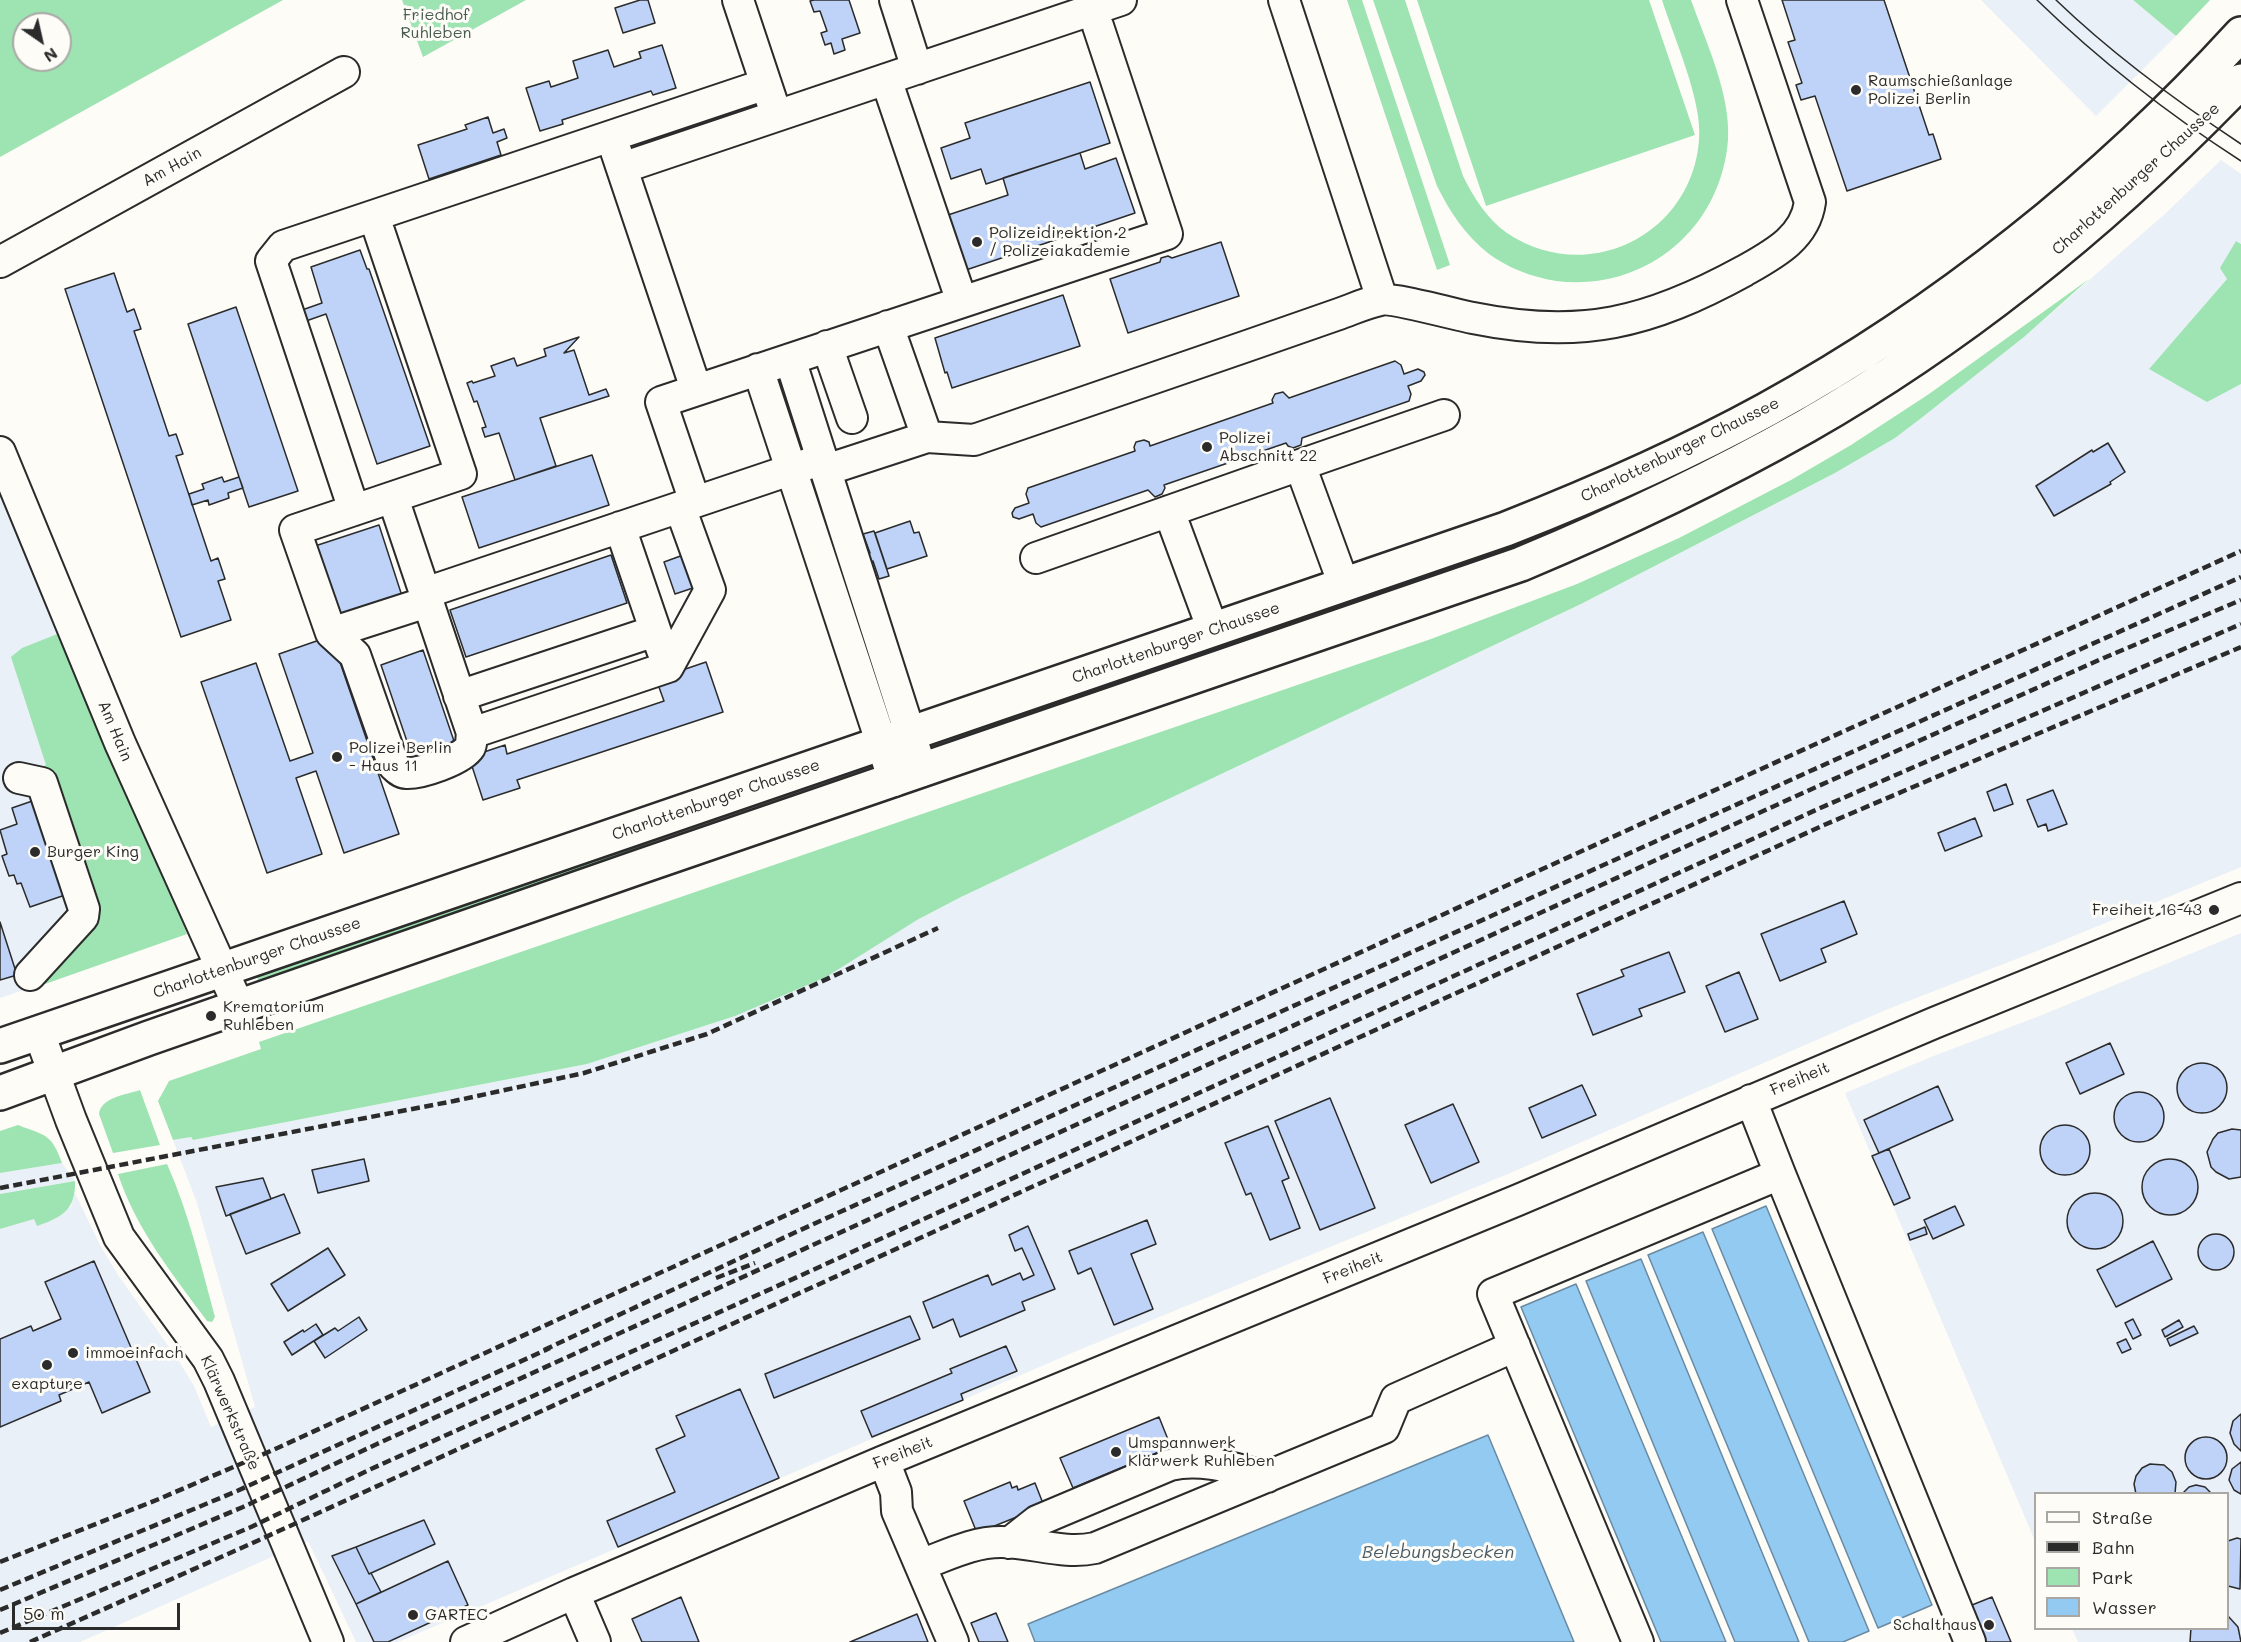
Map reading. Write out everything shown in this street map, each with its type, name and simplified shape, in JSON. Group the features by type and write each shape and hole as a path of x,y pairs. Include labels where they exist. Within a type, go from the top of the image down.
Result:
{"main road":[{"name":"Charlottenburger Chaussee","path":"0,1047 1506,529 1602,491 1766,410 1862,353 1950,292 2017,243 2080,190 2180,98 2241,34"},
{"name":"Charlottenburger Chaussee","path":"0,1093 239,1006 1521,564 1606,528 1731,467 1808,425 1880,380 1977,314 2107,209 2169,154 2241,81"}],"street":[{"path":"738,0 777,116"},
{"path":"895,0 917,69"},
{"path":"622,168 917,69 1059,10 1121,0"},
{"path":"1284,0 1382,299"},
{"path":"331,633 620,527 791,469 824,465 927,437 974,440 1382,299 1520,327 1578,328 1647,315 1687,301 1758,263 1784,246 1801,230 1808,215 1810,202 1742,0"},
{"path":"472,733 668,667 710,590 661,402 1167,234 1098,26"},
{"name":"Am Hain","path":"0,262 344,72"},
{"path":"886,79 962,302"},
{"path":"354,510 271,261 283,246 766,84"},
{"path":"611,136 696,390"},
{"path":"374,216 461,474 295,530 331,633 355,656 394,766 406,773 424,770 465,753 471,746 472,733 393,498"},
{"path":"888,326 927,437"},
{"path":"827,346 852,418"},
{"path":"1862,353 1880,380"},
{"path":"790,359 824,465 896,739 908,776"},
{"path":"758,369 791,469 896,739"},
{"path":"1036,558 1444,415"},
{"name":"Am Hain","path":"0,452 120,743 239,1006"},
{"path":"1300,465 1344,585"},
{"path":"1169,511 1213,630"},
{"path":"620,527 668,667"},
{"path":"459,696 656,631"},
{"path":"19,778 42,783 84,909 83,916 30,975"},
{"name":"Freiheit","path":"466,1642 574,1593 884,1461 1518,1200 1751,1100 2241,898"},
{"name":"Klärwerkstraße","path":"39,1033 119,1237 208,1359 328,1642"},
{"path":"1751,1100 1970,1642"},
{"path":"1638,1642 1493,1294 1780,1174"},
{"path":"921,1565 977,1543 1009,1543 1064,1551 1095,1548 1384,1428 1396,1399 1515,1346"},
{"path":"884,1461 896,1492 897,1511 953,1642"},
{"path":"1009,1543 1037,1521 1178,1463 1186,1461 1206,1464 1267,1477"},
{"path":"574,1593 595,1642"}],"shaded area":[{"path":"1981,0 2133,0 2176,36 2096,116"},
{"path":"2221,160 2241,174 2241,244 2237,241 2227,279 2149,369 2207,401 2241,384 2241,867 2042,949 1888,1009 1508,1174 1079,1350 398,1642 356,1642 308,1541 80,1642 0,1642 0,1229 71,1207 75,1193 101,1247 118,1275 194,1386 211,1427 255,1407 197,1203 173,1140 191,1137 193,1140 587,1064 735,1016 961,897 1581,604 1835,473 1895,438 2024,337 2166,213"},
{"path":"0,476 187,934 0,998"},
{"path":"2241,933 2241,1642 2078,1642 2072,1630 2229,1630 2229,1492 2034,1492 2034,1539 1845,1093 1931,1057 2042,1015"},
{"path":"62,1163 75,1181 0,1194 0,1173"}],"green space":[{"path":"0,0 283,0 0,157"},
{"name":"Friedhof Ruhleben","path":"402,0 526,0 423,57"},
{"path":"1347,0 1362,0 1450,265 1437,270"},
{"path":"1373,0 1405,0 1463,176 1482,208 1507,233 1538,248 1570,255 1601,252 1630,242 1656,225 1677,202 1692,173 1699,140 1697,107 1687,70 1662,0 1691,0 1722,87 1728,123 1728,140 1722,172 1711,201 1694,227 1673,248 1648,265 1619,276 1589,282 1556,281 1504,264 1480,247 1465,231 1437,186"},
{"path":"1417,0 1649,0 1695,135 1486,206"},
{"path":"2133,0 2210,0 2176,36"},
{"path":"2236,241 2241,244 2241,384 2207,402 2149,369 2227,279 2220,268"},
{"path":"2089,279 2024,337 1920,419 1895,438 1835,473 1581,604 961,897 917,920 826,977 735,1016 587,1064 193,1140 191,1137 173,1140 158,1101 169,1081 261,1049 259,1042 1431,639 1577,584 1679,538 1791,480 1851,445 1929,394"},
{"path":"1854,372 1859,379 1763,437 1548,540 952,748 948,734"},
{"path":"65,631 187,934 45,984 43,975 94,913 37,769 46,765 11,657 22,648"},
{"path":"872,761 873,764 869,766 663,837 609,865 260,986 256,973"},
{"path":"140,1090 160,1145 113,1153 99,1114 101,1108 109,1100"},
{"path":"18,1125 41,1134 51,1141 62,1163 0,1173 0,1131"},
{"path":"167,1164 194,1240 215,1317 212,1322 207,1321 156,1251 135,1214 118,1174"},
{"path":"75,1181 73,1199 61,1215 37,1226 34,1219 0,1229 0,1194"}],"water":[{"path":"1766,1206 1932,1605 1878,1628 1712,1229"},
{"path":"1703,1232 1869,1631 1843,1642 1809,1642 1648,1255"},
{"path":"1641,1259 1799,1642 1735,1642 1586,1281"},
{"path":"1576,1284 1726,1642 1661,1642 1521,1307"},
{"name":"Belebungsbecken","path":"1488,1435 1574,1642 1035,1642 1028,1624"}],"building":[{"path":"640,0 648,0 655,23 623,33 615,8"},
{"path":"849,0 860,33 842,39 845,50 834,54 831,43 825,45 821,33 827,31 820,11 814,12 810,1"},
{"name":"Raumschießanlage Polizei Berlin","path":"1782,0 1884,0 1929,135 1933,134 1941,159 1847,191 1815,96 1801,100 1796,85 1802,83 1788,42 1795,40"},
{"path":"662,45 676,88 653,95 651,91 562,120 563,124 540,131 526,88 549,81 551,87 578,78 573,61 608,50 614,67 641,58 639,52"},
{"path":"1090,82 1110,143 986,184 981,169 951,179 941,148 970,138 965,123"},
{"path":"488,117 493,133 504,129 507,138 497,142 501,155 429,179 418,145 467,129 465,125"},
{"path":"1080,153 1085,169 1116,158 1135,213 966,270 948,215 1008,195 1003,178"},
{"path":"1221,242 1239,296 1128,333 1110,279 1160,262 1161,258 1168,256 1172,258"},
{"path":"360,250 367,269 369,269 430,446 377,464 326,314 306,321 302,310 322,303 311,267"},
{"path":"114,273 127,312 134,309 141,329 134,331 169,436 176,434 183,454 176,456 211,561 218,558 225,579 218,581 231,620 181,637 65,289"},
{"path":"1063,295 1080,346 952,388 935,338"},
{"path":"236,307 298,491 249,507 188,324"},
{"path":"579,337 564,353 574,350 589,395 606,389 609,396 540,418 556,466 515,480 499,433 485,437 482,428 486,427 477,401 474,402 467,383 495,376 491,366 514,358 517,366 546,356 544,349"},
{"path":"1395,361 1401,365 1404,374 1418,369 1424,372 1425,375 1421,381 1408,386 1411,394 1409,401 1302,438 1301,445 1293,448 1286,443 1164,485 1162,494 1155,497 1148,490 1041,527 1036,523 1033,514 1019,519 1013,517 1012,513 1015,508 1029,503 1026,494 1028,488 1135,451 1136,442 1144,440 1149,442 1150,446 1273,403 1275,394 1283,392 1289,398"},
{"path":"2108,443 2125,472 2110,482 2111,484 2054,516 2036,486 2092,450 2093,452"},
{"path":"592,455 609,505 479,548 462,497"},
{"path":"222,477 224,482 239,477 243,488 228,493 229,498 209,505 208,500 192,505 189,494 204,489 202,484"},
{"path":"910,521 914,533 919,532 927,556 887,569 875,533"},
{"path":"379,525 402,596 339,617 315,546"},
{"path":"874,531 889,576 879,579 873,561 866,564 862,555 870,553 863,534"},
{"path":"686,554 696,587 675,594 664,562"},
{"path":"611,555 627,603 466,657 450,610"},
{"name":"Polizei Berlin - Haus 11","path":"331,636 399,834 344,853 316,771 296,778 322,854 267,873 201,682 256,663 290,761 313,753 279,654"},
{"path":"423,650 455,744 413,759 381,665"},
{"path":"706,662 723,712 517,780 520,788 483,800 469,757 505,745 507,754 664,701 656,679"},
{"path":"2006,784 2013,804 1994,811 1987,792"},
{"path":"2053,790 2067,824 2048,831 2046,824 2038,827 2027,800"},
{"name":"Burger King","path":"41,798 71,893 30,907 21,883 17,884 14,875 9,876 2,856 7,854 0,830 17,824 12,808"},
{"path":"1975,818 1982,836 1945,851 1938,833"},
{"path":"1844,901 1857,934 1821,949 1826,962 1780,981 1761,934"},
{"path":"0,922 17,975 0,980"},
{"path":"1669,952 1685,992 1639,1009 1642,1016 1593,1035 1577,994 1624,976 1621,970"},
{"path":"1739,972 1758,1019 1725,1032 1706,986"},
{"path":"2110,1043 2124,1074 2080,1094 2066,1063"},
{"path":"2202,1063 2220,1070 2227,1088 2220,1106 2202,1113 2184,1106 2177,1088 2184,1070"},
{"path":"1582,1085 1596,1115 1542,1138 1529,1108"},
{"path":"1938,1086 1953,1120 1879,1153 1864,1120"},
{"path":"2139,1092 2157,1099 2164,1117 2157,1135 2139,1142 2121,1135 2114,1117 2121,1099"},
{"path":"1330,1098 1375,1208 1320,1230 1275,1121"},
{"path":"1453,1104 1479,1162 1431,1183 1405,1125"},
{"path":"2065,1125 2083,1132 2090,1150 2083,1168 2065,1175 2047,1168 2040,1150 2047,1132"},
{"path":"1268,1126 1289,1178 1282,1181 1300,1228 1270,1240 1251,1193 1246,1195 1225,1143"},
{"path":"2232,1129 2241,1130 2241,1177 2229,1179 2211,1167 2207,1152 2218,1133"},
{"path":"1889,1149 1910,1198 1894,1205 1872,1156"},
{"path":"364,1159 369,1181 318,1193 312,1170"},
{"path":"2165,1159 2175,1159 2190,1167 2196,1176 2198,1187 2196,1198 2190,1207 2175,1215 2165,1215 2154,1210 2147,1203 2142,1192 2142,1182 2147,1171 2154,1164"},
{"path":"263,1178 271,1199 226,1216 216,1187"},
{"path":"2090,1193 2100,1193 2115,1201 2121,1210 2123,1221 2121,1232 2115,1241 2100,1249 2090,1249 2079,1244 2072,1237 2067,1226 2067,1216 2072,1205 2079,1198"},
{"path":"284,1194 300,1233 246,1254 230,1214"},
{"path":"1955,1206 1964,1225 1933,1239 1924,1220"},
{"path":"1147,1220 1156,1244 1131,1254 1153,1309 1114,1325 1091,1268 1078,1274 1069,1251"},
{"path":"1028,1226 1055,1289 1022,1302 1025,1310 960,1337 953,1319 933,1328 923,1302 988,1275 992,1285 1020,1273 1023,1280 1034,1275 1022,1248 1015,1251 1009,1235"},
{"path":"1925,1227 1927,1234 1910,1240 1908,1234"},
{"path":"2216,1234 2229,1239 2234,1252 2229,1265 2216,1270 2203,1265 2198,1252 2203,1239"},
{"path":"2153,1241 2172,1279 2116,1307 2097,1270"},
{"path":"328,1248 345,1275 288,1311 271,1284"},
{"path":"94,1261 150,1392 102,1413 89,1382 59,1395 61,1401 0,1427 0,1339 31,1326 33,1331 61,1319 45,1282"},
{"path":"910,1316 920,1339 774,1398 765,1374"},
{"path":"359,1317 367,1330 325,1358 314,1341 335,1328 338,1331"},
{"path":"2133,1319 2141,1335 2133,1339 2125,1323"},
{"path":"2179,1320 2183,1327 2165,1337 2162,1330"},
{"path":"316,1324 323,1335 292,1355 284,1342"},
{"path":"2194,1326 2198,1333 2170,1346 2167,1339"},
{"path":"2126,1339 2131,1349 2122,1353 2117,1343"},
{"path":"1006,1346 1017,1371 961,1394 963,1400 872,1437 861,1411 952,1373 950,1369"},
{"path":"740,1389 779,1478 618,1547 607,1521 675,1492 656,1449 685,1436 676,1416"},
{"path":"2241,1414 2241,1451 2234,1444 2230,1433 2233,1421"},
{"name":"Umspannwerk Klärwerk Ruhleben","path":"1159,1417 1171,1447 1073,1488 1060,1458"},
{"path":"2206,1437 2214,1438 2221,1443 2226,1450 2226,1466 2221,1473 2214,1478 2206,1479 2198,1478 2191,1473 2186,1466 2185,1458 2186,1450 2191,1443 2198,1438"},
{"path":"2241,1462 2241,1494 2234,1490 2229,1480 2232,1469"},
{"path":"2150,1464 2164,1465 2172,1472 2176,1482 2175,1492 2136,1492 2136,1476 2142,1468"},
{"path":"1010,1482 1012,1488 1017,1486 1018,1490 1035,1483 1044,1506 977,1533 964,1501"},
{"path":"2196,1485 2205,1487 2210,1492 2184,1492"},
{"path":"424,1520 435,1544 369,1574 356,1547"},
{"path":"2241,1539 2240,1589 2229,1586 2229,1541"},
{"path":"356,1547 381,1592 356,1604 332,1556"},
{"path":"448,1561 468,1605 388,1642 374,1642 356,1604"},
{"path":"681,1597 699,1642 642,1642 632,1619"},
{"name":"Schalthaus","path":"1992,1597 2011,1642 1982,1642 1967,1607"},
{"path":"996,1613 1008,1642 979,1642 971,1623"},
{"path":"917,1614 928,1642 850,1642"},
{"path":"2229,1617 2238,1627 2241,1642 2190,1642 2191,1630 2229,1630"}],"tram line":[{"path":"2037,0 2135,85 2241,161"},
{"path":"2056,0 2145,76 2241,144"}],"railway":[{"path":"0,1562 159,1499 273,1450 2241,551"},
{"path":"544,1350 796,1232 2241,577"},
{"path":"0,1610 243,1507 1794,797 2099,660 2241,600"},
{"path":"0,1633 251,1527 371,1469 804,1274 1818,809 2241,624"},
{"path":"30,1642 257,1541 1824,825 2241,647"},
{"path":"0,1188 454,1101 584,1073 707,1034 938,928"},
{"path":"716,1278 755,1263"},
{"path":"0,1590 237,1491 550,1348"}],"place":[{"name":"Raumschießanlage Polizei Berlin","path":"1856,90"},
{"name":"Polizeidirektion 2 / Polizeiakademie","path":"977,242"},
{"name":"Polizei Abschnitt 22","path":"1207,447"},
{"name":"Polizei Berlin - Haus 11","path":"337,757"},
{"name":"Burger King","path":"35,852"},
{"name":"Freiheit 16-43","path":"2214,910"},
{"name":"Krematorium Ruhleben","path":"211,1016"},
{"name":"immoeinfach","path":"73,1353"},
{"name":"exapture","path":"47,1365"},
{"name":"Umspannwerk Klärwerk Ruhleben","path":"1116,1452"},
{"name":"GARTEC","path":"413,1615"},
{"name":"Schalthaus","path":"1989,1625"}]}
